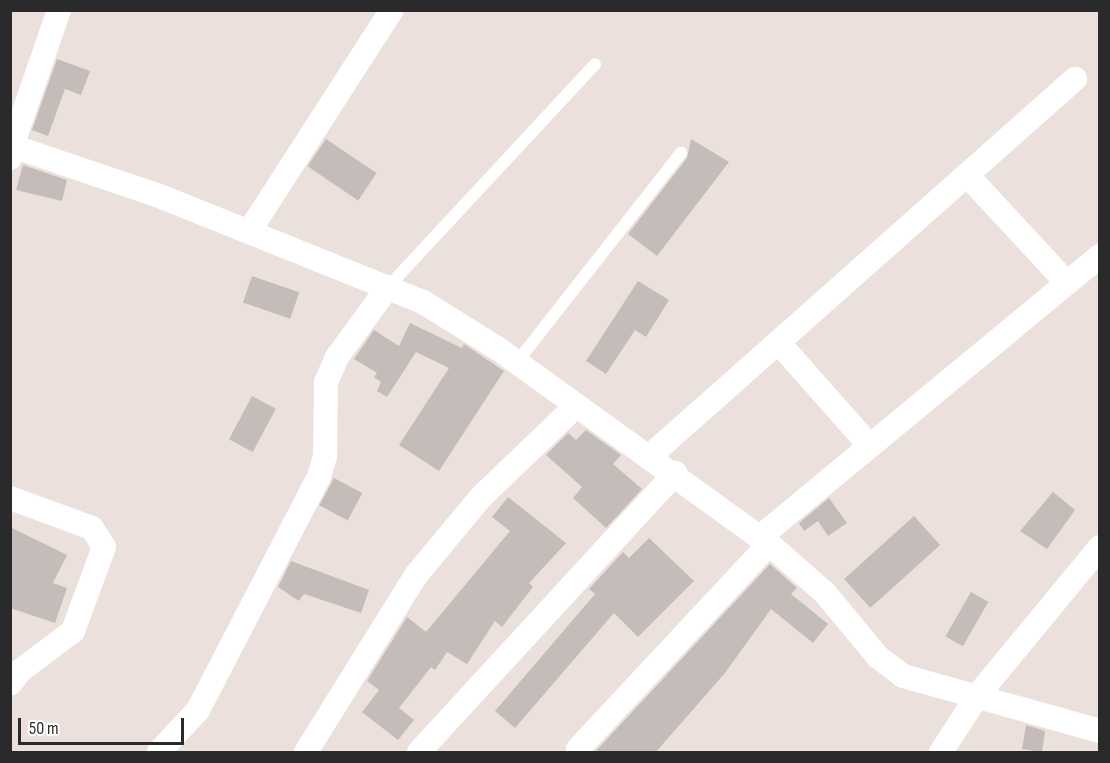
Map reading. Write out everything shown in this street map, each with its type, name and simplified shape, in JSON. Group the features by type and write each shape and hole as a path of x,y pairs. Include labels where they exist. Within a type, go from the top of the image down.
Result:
{"street":[{"path":"58,10 35,69 11,152 250,230 423,302 517,362 575,407 651,455 765,540 825,593 878,657 903,676 978,695 1100,731"},
{"path":"250,230 392,10"},
{"path":"651,455 1075,79"},
{"path":"967,175 1067,283"},
{"path":"578,749 765,540 870,446 1100,256"},
{"path":"159,753 198,710 319,477 325,456 326,382 337,357 388,287"},
{"path":"778,342 870,446"},
{"path":"306,753 417,574 481,497 575,407"},
{"path":"419,753 676,473"},
{"path":"10,498 92,528 104,548 73,631 20,671 10,684"},
{"path":"941,753 978,695 1100,547"}],"lane":[{"path":"388,287 595,64"},
{"path":"517,362 681,153"}],"building":[{"path":"57,59 90,71 81,95 65,89 48,136 32,130"},
{"path":"326,139 377,173 358,200 308,166"},
{"path":"691,139 729,162 657,256 628,234 687,158"},
{"path":"23,165 67,180 62,201 16,190"},
{"path":"252,276 299,292 290,319 243,302"},
{"path":"638,281 669,300 646,337 635,330 606,374 586,361"},
{"path":"410,323 462,348 464,344 504,371 439,471 399,445 449,368 416,352 387,397 377,391 381,382 374,377 377,373 354,359 374,330 399,346"},
{"path":"252,396 276,409 253,452 229,439"},
{"path":"586,430 621,455 613,464 642,489 606,528 573,498 582,487 546,455 568,433 576,440"},
{"path":"334,478 362,493 348,520 319,505"},
{"path":"1053,492 1075,510 1047,549 1020,531"},
{"path":"508,497 566,543 529,583 533,587 502,627 495,621 467,664 447,652 435,670 431,667 399,708 414,720 398,740 362,712 379,690 367,681 407,617 426,632 510,531 492,517"},
{"path":"829,498 847,523 828,536 818,521 804,531 799,523"},
{"path":"914,516 940,545 870,608 844,579"},
{"path":"10,527 67,555 53,583 67,588 55,623 10,608"},
{"path":"649,538 694,581 638,637 614,613 515,728 495,711 595,594 589,589 623,552 629,558"},
{"path":"291,561 369,590 361,613 304,594 299,601 278,587"},
{"path":"770,564 797,588 791,594 828,624 813,643 771,609 725,673 655,753 594,753"},
{"path":"971,592 988,602 963,646 946,636"},
{"path":"1026,725 1045,731 1042,752 1022,749"}]}
